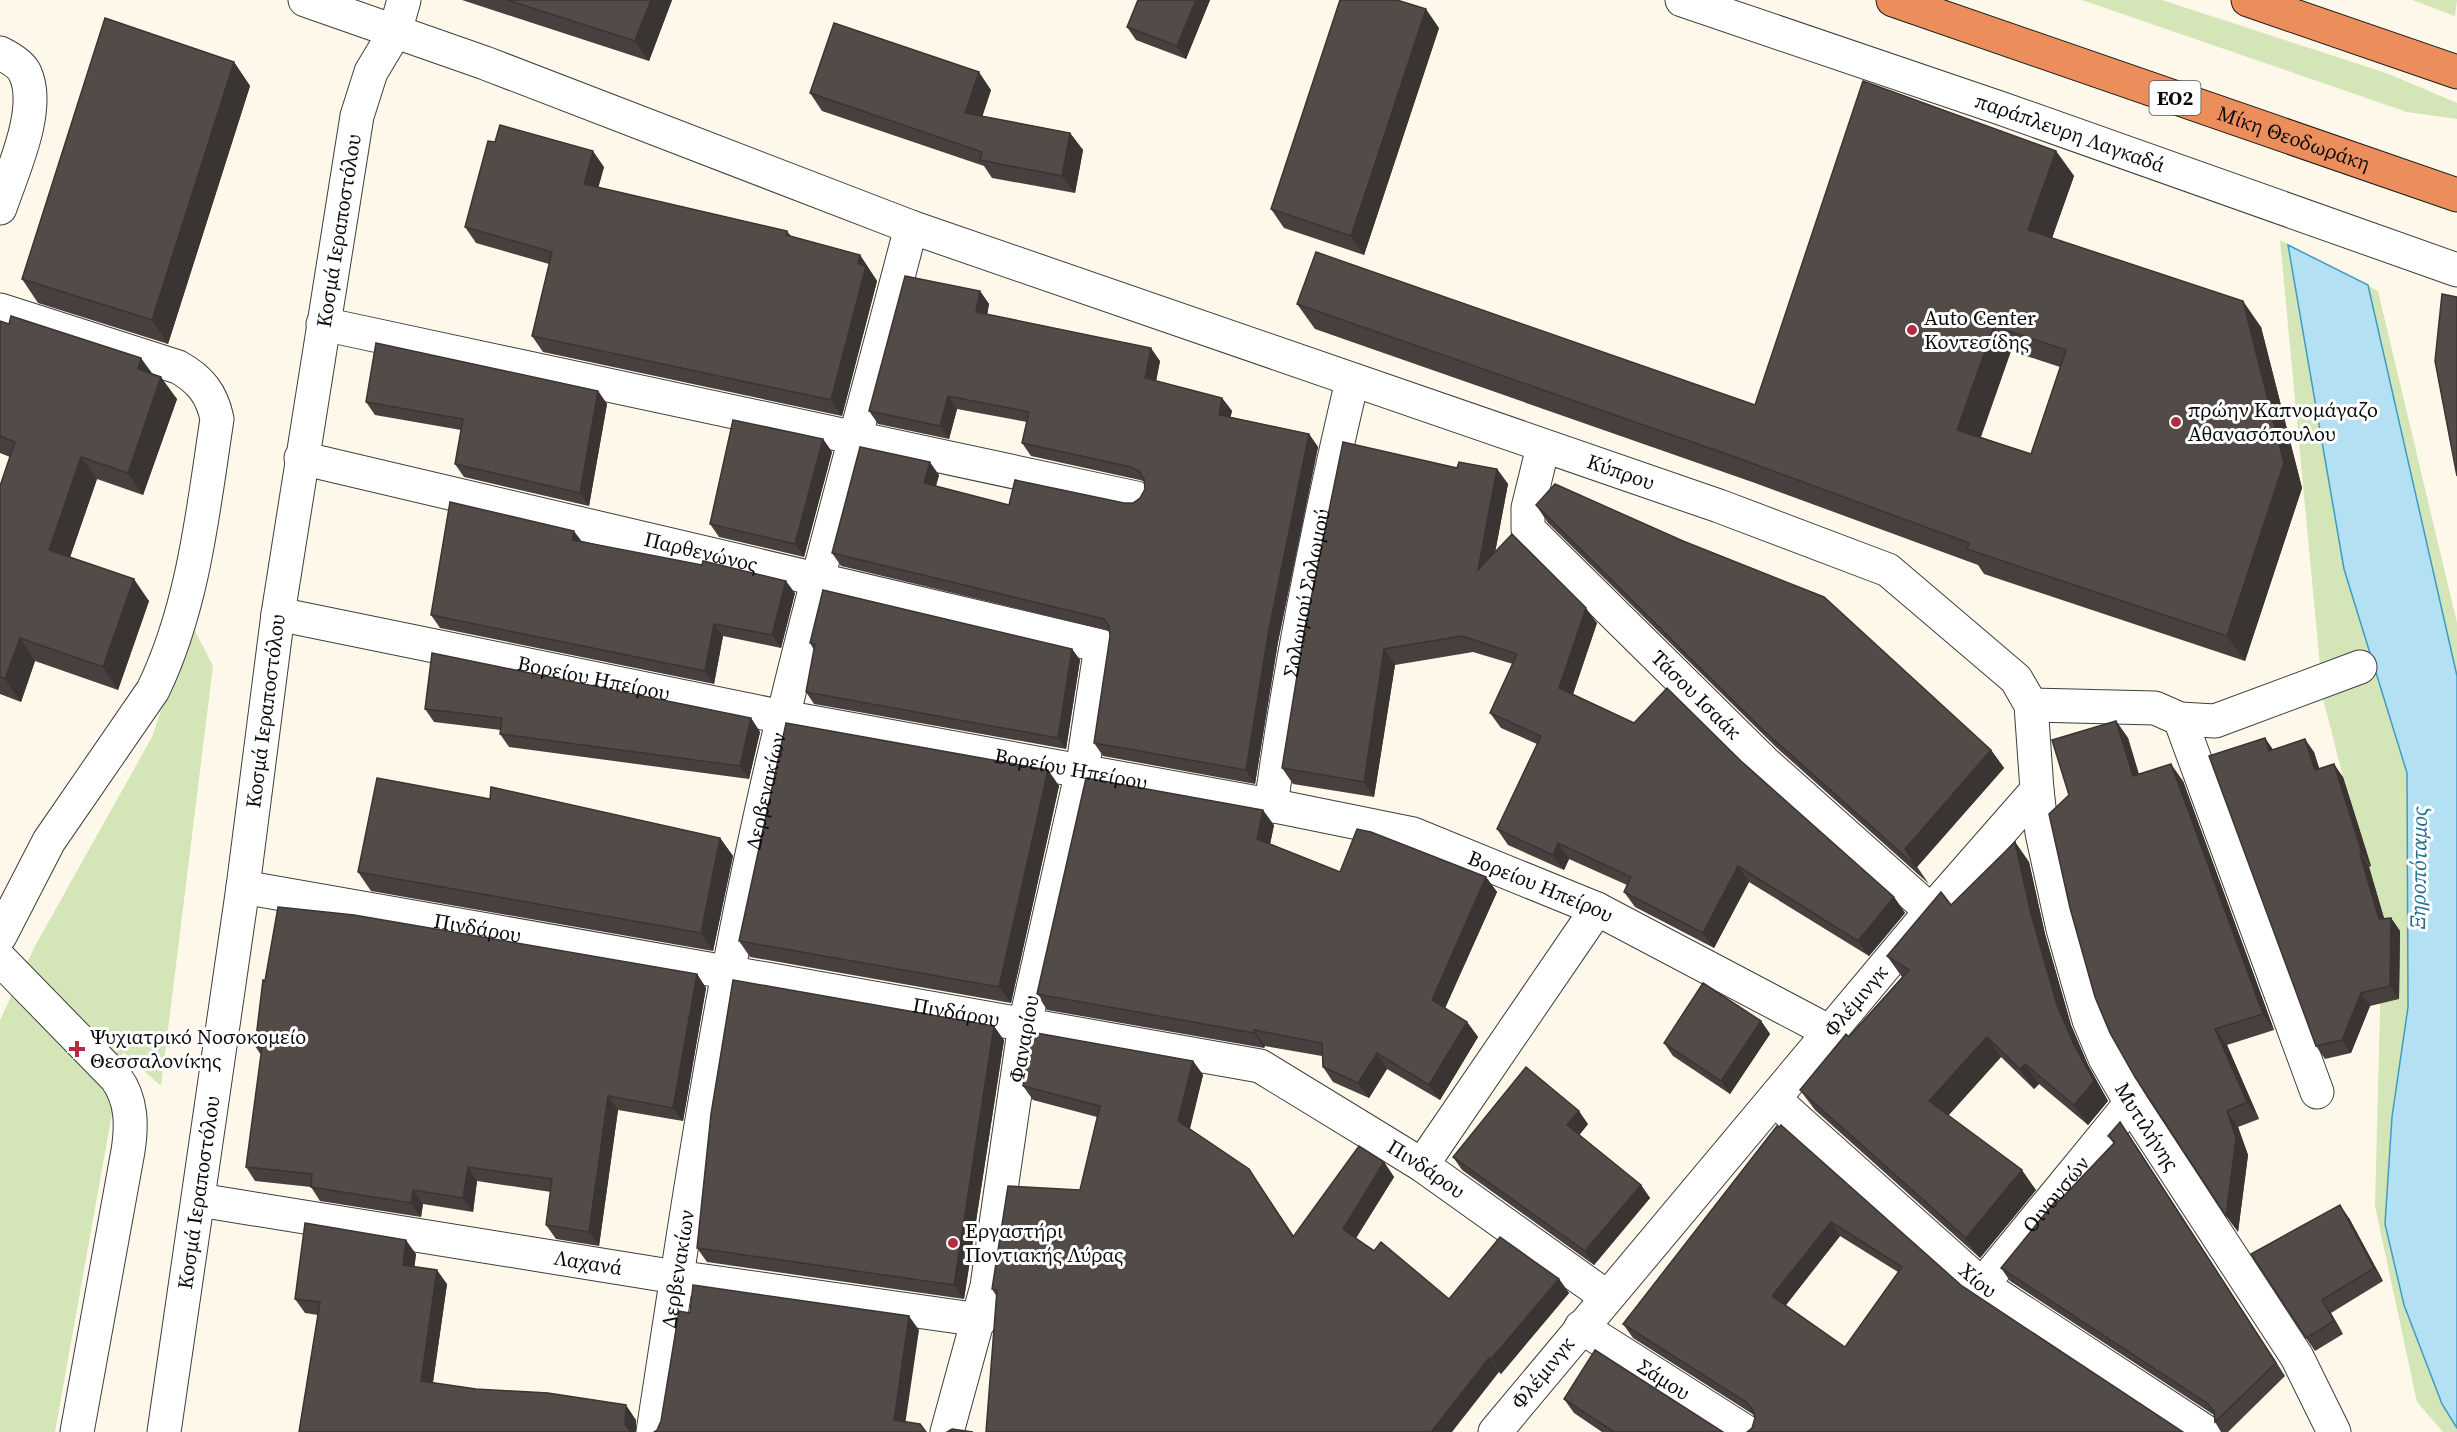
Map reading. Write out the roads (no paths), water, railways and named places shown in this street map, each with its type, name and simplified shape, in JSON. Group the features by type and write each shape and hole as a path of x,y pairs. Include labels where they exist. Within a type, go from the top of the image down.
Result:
{"highway":[{"name":"Μίκη Θεοδωράκη","path":"1893,0 2457,195"},
{"path":"2248,0 2457,72"}],"street":[{"name":"Κύπρου","path":"305,0 485,63 911,227 1543,447 1734,511 1888,570 2016,679 2031,705"},
{"name":"Κοσμά Ιεραποστόλου","path":"164,1432 243,887 278,614 357,116 371,72 395,32 404,0"},
{"name":"παράπλευρη Λαγκαδά","path":"1682,0 2022,115 2457,270"},
{"path":"0,53 25,71 31,95 29,119 0,208"},
{"name":"Δερβενακίων","path":"653,1432 676,1277 728,973 754,844 783,717 911,227"},
{"path":"0,310 178,368 193,375 205,387 213,402 217,418 192,579 164,668 153,690 49,841 0,936"},
{"path":"323,324 1136,498"},
{"name":"Σολωμού Σολωμού","path":"1271,806 1285,702 1323,506 1353,381"},
{"name":"Τάσου Ισαάκ","path":"1543,447 1528,508 1528,529 1764,762 1931,911"},
{"name":"Παρθενώνος","path":"301,458 1101,646"},
{"name":"Βορείου Ηπείρου","path":"278,614 783,717 1413,834 1597,909 1830,1032"},
{"name":"Φαναρίου","path":"947,1432 980,1320 994,1248 1025,1024 1082,771 1101,646"},
{"path":"2037,790 2031,705 2155,708 2180,719 2215,721 2360,667"},
{"path":"2180,719 2317,1092"},
{"name":"Φλέμινγκ","path":"1495,1432 1931,911 2037,790"},
{"name":"Μυτιλήνης","path":"2037,790 2052,885 2089,1020 2106,1058 2131,1103 2297,1357 2334,1432"},
{"name":"Πινδάρου","path":"243,887 1260,1066 1422,1165 1606,1297"},
{"path":"1422,1165 1597,909"},
{"path":"0,959 116,1078 123,1087 130,1110 131,1128 128,1151 77,1432"},
{"name":"Χίου","path":"1774,1099 1982,1285 2206,1432"},
{"name":"Οινουσών","path":"1982,1285 2131,1103"},
{"name":"Λαχανά","path":"199,1200 676,1277 980,1320"},
{"name":"Σάμου","path":"1581,1327 1746,1432"}],"water":[{"name":"Ξηροπόταμος","path":"2288,245 2368,285 2457,676 2457,1428 2442,1404 2404,1305 2385,1224 2392,1117 2408,1007 2407,773 2344,569"}],"place":[{"name":"Auto Center Κοντεσίδης","path":"1912,330"},
{"name":"πρώην Καπνομάγαζο Αθανασόπουλου","path":"2176,422"},
{"name":"Ψυχιατρικό Νοσοκομείο Θεσσαλονίκης","path":"77,1049"},
{"name":"Εργαστήρι Ποντιακής Λύρας","path":"953,1243"}]}
